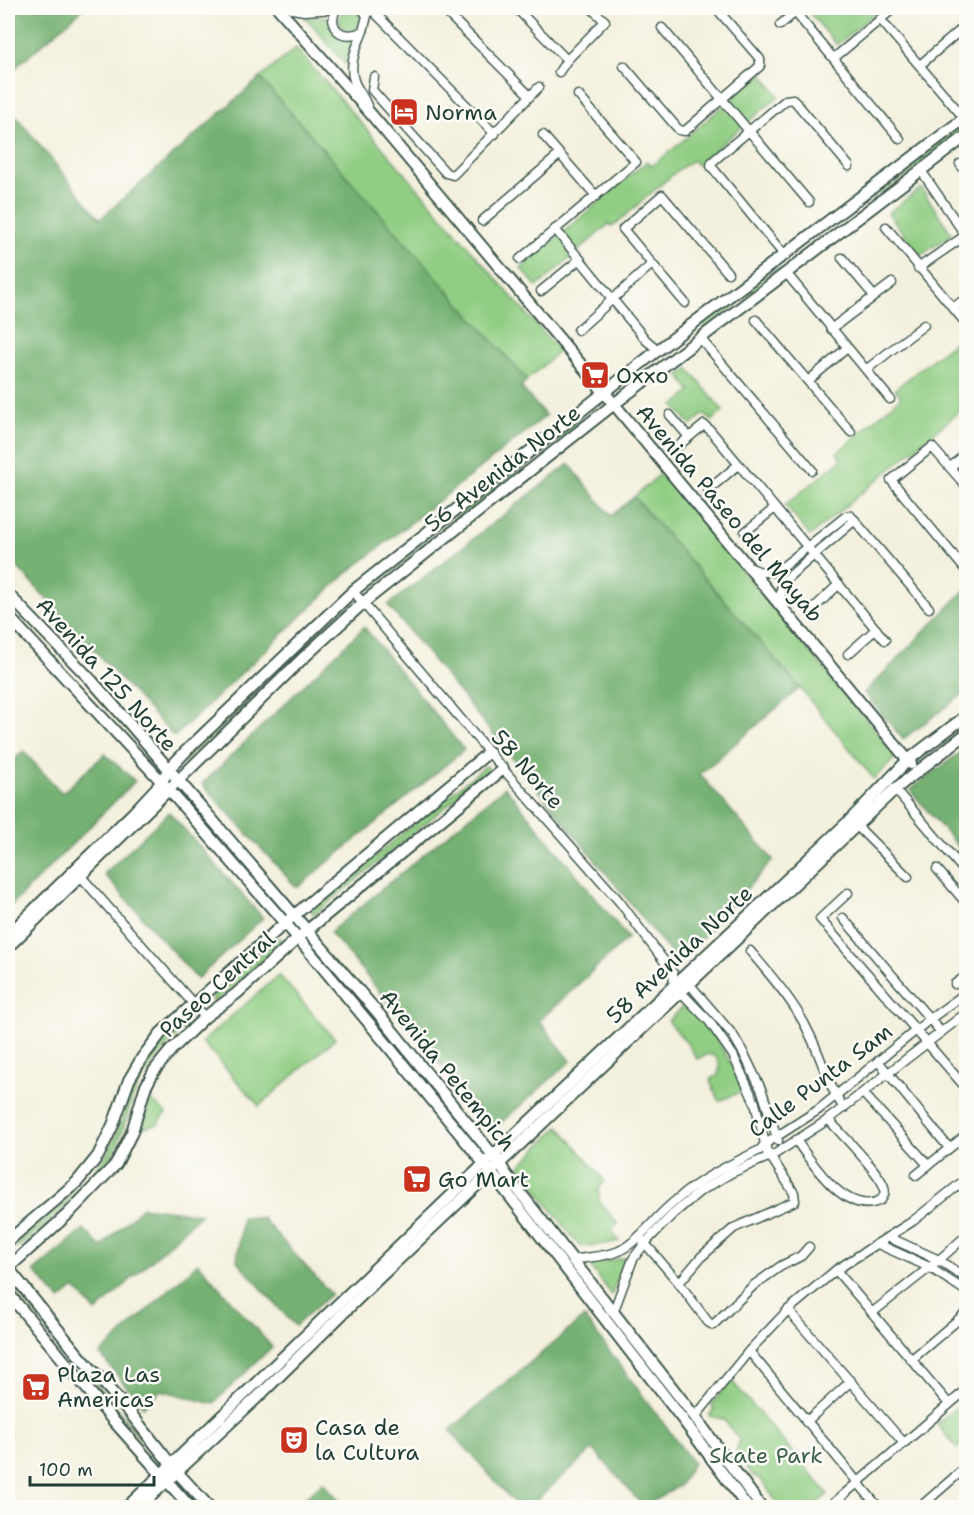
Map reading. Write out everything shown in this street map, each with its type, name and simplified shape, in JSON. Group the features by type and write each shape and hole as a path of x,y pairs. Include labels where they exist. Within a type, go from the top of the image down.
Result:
{"main road":[{"name":"Avenida Paseo del Mayab","path":"278,8 370,113 604,392 917,771"},
{"name":"56 Avenida Norte","path":"966,119 604,392 353,591 187,750 168,770 165,785 178,781 301,660 364,602 614,404 871,211 966,136"},
{"path":"862,198 871,211"},
{"path":"785,256 790,271"},
{"path":"690,327 701,339"},
{"name":"Avenida 125 Norte","path":"8,594 92,681 178,781"},
{"name":"Avenida 125 Norte","path":"8,617 165,785"},
{"path":"908,760 966,716"},
{"path":"130,724 140,728 170,758 187,750"},
{"name":"58 Avenida Norte","path":"682,977 895,789 966,734"},
{"name":"Paseo Central","path":"8,1242 77,1182 98,1156 113,1125 129,1080 161,1033 294,915 489,752"},
{"name":"58 Avenida Norte","path":"163,1478 677,989 682,977 850,820 908,760"},
{"name":"Paseo Central","path":"8,1268 68,1214 116,1164 132,1132 145,1088 154,1071 171,1050 298,938 503,769"},
{"name":"Avenida Petempich","path":"178,781 378,1013 497,1160 504,1173 695,1417 762,1508"},
{"path":"8,947 165,785"},
{"name":"Avenida Petempich","path":"165,785 298,938 488,1168 700,1442 748,1508"},
{"path":"8,935 78,873"},
{"path":"8,1268 76,1352 210,1508"},
{"path":"8,1293 163,1478 191,1508"},
{"path":"126,1508 163,1478"},
{"path":"138,1508 163,1478"}],"street":[{"path":"287,8 304,11 336,8 334,23 339,32 350,36 363,31"},
{"path":"442,8 530,96"},
{"path":"516,8 567,60"},
{"path":"559,72 567,60 608,18 591,8"},
{"path":"624,66 679,130 686,131 760,66 760,59 716,8"},
{"path":"834,58 894,8"},
{"path":"368,10 353,60 352,76 367,100 370,113"},
{"path":"368,10 495,134"},
{"path":"780,25 797,10 900,139"},
{"path":"880,19 966,119"},
{"path":"920,65 964,27"},
{"path":"662,28 809,202"},
{"path":"374,77 372,90 446,173 453,175 539,87"},
{"path":"520,259 636,162 578,95"},
{"path":"785,256 711,166 712,162 786,100 793,99 849,166"},
{"path":"543,135 596,196"},
{"path":"482,221 559,155"},
{"path":"960,164 966,172"},
{"path":"918,268 964,237 922,172"},
{"path":"685,303 623,228 662,195 728,273"},
{"path":"886,227 963,321"},
{"path":"555,229 646,340 658,351"},
{"path":"842,258 874,296"},
{"path":"541,291 580,259"},
{"path":"578,330 652,264"},
{"path":"790,271 831,329 890,399"},
{"path":"831,329 891,283"},
{"path":"953,308 966,298"},
{"path":"756,320 851,432"},
{"path":"867,369 924,325"},
{"path":"701,339 812,470"},
{"path":"808,381 847,348"},
{"path":"670,415 689,437"},
{"path":"673,450 704,425 710,430 885,640"},
{"path":"964,568 891,480 932,447 966,486"},
{"path":"951,467 966,453"},
{"path":"708,490 738,465"},
{"path":"745,532 775,508"},
{"path":"747,566 761,572 788,570 855,520 929,608"},
{"path":"781,606 781,589 788,570"},
{"path":"812,610 839,584"},
{"name":"58 Norte","path":"353,591 733,1035 762,1091 776,1138 783,1148"},
{"path":"8,617 19,606"},
{"path":"848,654 876,629"},
{"path":"895,789 966,873"},
{"path":"856,825 908,877"},
{"path":"937,869 966,903"},
{"path":"78,873 206,1017"},
{"path":"848,892 820,919 966,1086"},
{"path":"843,918 941,1032"},
{"path":"750,951 784,991 809,1033 834,1095 844,1107"},
{"path":"955,984 966,976"},
{"path":"679,1283 701,1257 734,1228 795,1201 794,1193 768,1156 755,1103 725,1042 709,1021 677,989 682,977"},
{"name":"Calle Punta Sam","path":"613,1313 641,1240 660,1213 694,1185 717,1170 760,1150 765,1144 818,1110 916,1030 966,993"},
{"name":"Calle Punta Sam","path":"573,1260 618,1251 641,1240 699,1192 731,1173 775,1154 828,1119 966,1013"},
{"path":"725,1042 733,1035"},
{"path":"878,1061 950,1148"},
{"path":"863,1092 928,1165"},
{"path":"796,1140 822,1176 836,1190 859,1202 868,1204 881,1200 885,1195 885,1188 878,1176 828,1119"},
{"path":"916,1175 961,1138"},
{"path":"695,1417 749,1351 788,1310 836,1270 913,1221 966,1179"},
{"path":"873,1312 966,1236"},
{"path":"888,1237 939,1260 966,1278"},
{"path":"641,1240 679,1283 708,1322 713,1325 754,1285 781,1266 801,1256 809,1247"},
{"path":"878,1244 929,1267 966,1291"},
{"path":"836,1270 949,1404"},
{"path":"788,1310 903,1442"},
{"path":"912,1359 966,1313"},
{"path":"749,1351 879,1508"},
{"path":"806,1422 851,1381"},
{"path":"828,1508 966,1390"},
{"path":"920,1508 966,1467"}],"green space":[{"path":"8,8 84,8 8,74"},
{"path":"812,8 881,8 837,45 808,11"},
{"path":"350,9 358,12 361,20 358,28 350,31 342,28 339,20 342,12"},
{"path":"305,17 329,17 336,34 352,41 346,65"},
{"path":"296,48 559,351 527,380 260,78"},
{"path":"761,73 779,96 697,165 693,160 678,170 612,227 609,224 537,287 521,268 647,161 651,166 666,155"},
{"path":"260,78 527,380 521,387 546,416 346,574 174,737 8,557 8,106 100,219"},
{"path":"958,128 963,128 964,133 874,200 873,195"},
{"path":"921,188 952,234 920,256 888,213"},
{"path":"777,268 781,271 705,329 703,326 705,322"},
{"path":"966,333 966,406 810,536 785,505 842,459 837,453 901,397 895,389"},
{"path":"688,368 723,411 712,421 704,414 691,425 674,406 691,391 679,376"},
{"path":"581,418 584,421 370,589 368,587"},
{"path":"569,464 611,516 634,497 800,688 700,774 773,860 679,963 388,605"},
{"path":"661,473 892,750 895,758 874,779 800,688 634,497"},
{"path":"966,589 966,692 903,739 864,693"},
{"path":"348,606 350,608 185,764 183,762 187,757"},
{"path":"364,627 464,750 297,888 202,784"},
{"path":"966,748 966,856 910,790"},
{"path":"23,751 62,793 105,754 135,781 8,909 8,766"},
{"path":"487,766 489,771 315,914 312,913 312,908"},
{"path":"505,787 628,938 539,1021 571,1061 494,1129 330,932"},
{"path":"169,812 263,918 197,979 104,874"},
{"path":"278,938 282,939 282,943 216,1001 212,1001 212,996"},
{"path":"279,975 335,1039 259,1106 202,1042"},
{"path":"685,1004 690,1005 713,1032 746,1090 719,1101 710,1080 718,1075 720,1065 716,1057 709,1054 697,1059 668,1021"},
{"path":"184,1021 189,1022 188,1026 163,1050 143,1077 113,1154 104,1168 70,1205 16,1247 14,1245 16,1242 89,1179 114,1139 134,1086 145,1065"},
{"path":"151,1100 166,1113 158,1124 141,1128 149,1103"},
{"path":"559,1126 605,1181 598,1190 600,1202 618,1224 611,1230 619,1241 580,1247 519,1167"},
{"path":"142,1207 201,1214 96,1312 75,1288 60,1300 34,1271 84,1229 101,1247"},
{"path":"242,1217 262,1218 331,1294 295,1326 237,1261"},
{"path":"625,1258 612,1295 588,1264"},
{"path":"198,1263 272,1347 213,1404 161,1390 143,1407 100,1354"},
{"path":"11,1281 162,1463 161,1464 10,1283"},
{"path":"584,1317 693,1463 680,1485 644,1507 593,1449 538,1499 544,1507 518,1507 450,1430"},
{"name":"Skate Park","path":"731,1380 828,1494 814,1507 780,1507 760,1478 754,1477 736,1452 739,1439 723,1419 709,1416 714,1409 711,1405"},
{"path":"966,1399 966,1440 957,1449 937,1424"},
{"path":"323,1482 345,1507 295,1507"}],"place":[{"name":"Norma","path":"404,112"},
{"name":"Oxxo","path":"595,375"},
{"name":"Go Mart","path":"417,1179"},
{"name":"Plaza Las Americas","path":"36,1387"},
{"name":"Casa de la Cultura","path":"294,1440"}]}
